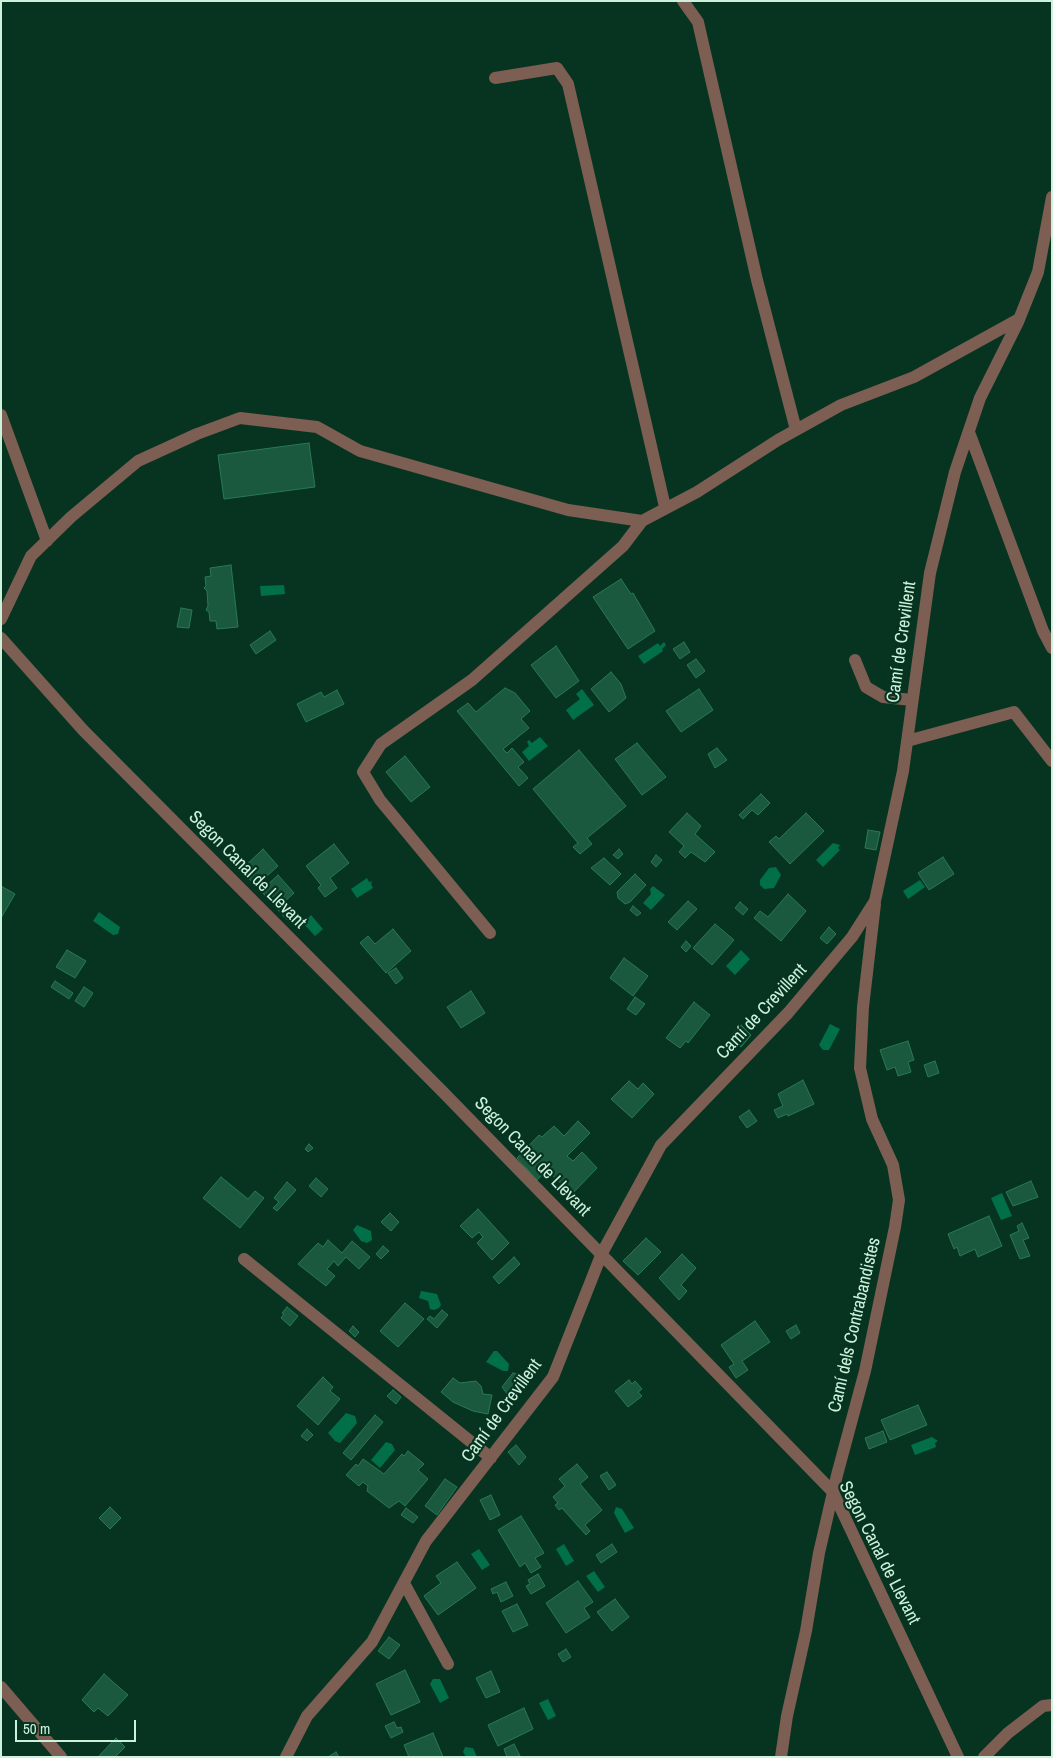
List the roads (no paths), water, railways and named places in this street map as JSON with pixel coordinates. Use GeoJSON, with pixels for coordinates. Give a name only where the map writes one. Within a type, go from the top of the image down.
{"type":"FeatureCollection","features":[{"type":"Feature","properties":{"kind":"street"},"geometry":{"type":"LineString","coordinates":[[683,1],[698,22],[757,280],[796,430]]}},
{"type":"Feature","properties":{"kind":"street"},"geometry":{"type":"LineString","coordinates":[[495,78],[557,68],[568,84],[665,507]]}},
{"type":"Feature","properties":{"kind":"street","name":"Camí de Crevillent"},"geometry":{"type":"LineString","coordinates":[[286,1757],[307,1716],[372,1642],[426,1541],[553,1377],[602,1254],[660,1145],[788,1013],[852,937],[876,901],[907,741],[930,573],[955,472],[980,398],[1019,319],[1038,272],[1052,197]]}},
{"type":"Feature","properties":{"kind":"street"},"geometry":{"type":"LineString","coordinates":[[490,933],[380,800],[363,772],[381,744],[472,680],[623,546],[642,521],[665,507],[697,492],[796,430],[841,405],[914,377],[1019,319]]}},
{"type":"Feature","properties":{"kind":"street"},"geometry":{"type":"LineString","coordinates":[[1,415],[47,541]]}},
{"type":"Feature","properties":{"kind":"street"},"geometry":{"type":"LineString","coordinates":[[1,619],[31,556],[71,517],[138,461],[197,434],[240,418],[317,427],[360,451],[568,510],[642,521]]}},
{"type":"Feature","properties":{"kind":"street"},"geometry":{"type":"LineString","coordinates":[[969,432],[1043,632],[1052,648]]}},
{"type":"Feature","properties":{"kind":"street","name":"Segon Canal de Llevant"},"geometry":{"type":"LineString","coordinates":[[1,638],[83,730],[602,1254],[833,1492],[958,1757]]}},
{"type":"Feature","properties":{"kind":"street"},"geometry":{"type":"LineString","coordinates":[[855,660],[866,687],[883,697],[912,700]]}},
{"type":"Feature","properties":{"kind":"street"},"geometry":{"type":"LineString","coordinates":[[907,741],[1014,712],[1052,762]]}},
{"type":"Feature","properties":{"kind":"street","name":"Camí dels Contrabandistes"},"geometry":{"type":"LineString","coordinates":[[781,1757],[787,1716],[806,1631],[819,1553],[865,1371],[895,1228],[899,1200],[893,1165],[872,1119],[860,1068],[863,1007],[876,901]]}},
{"type":"Feature","properties":{"kind":"street"},"geometry":{"type":"LineString","coordinates":[[244,1259],[491,1458]]}},
{"type":"Feature","properties":{"kind":"street"},"geometry":{"type":"LineString","coordinates":[[404,1583],[448,1664]]}},
{"type":"Feature","properties":{"kind":"street"},"geometry":{"type":"LineString","coordinates":[[1,1687],[62,1757]]}},
{"type":"Feature","properties":{"kind":"street"},"geometry":{"type":"LineString","coordinates":[[984,1757],[1008,1733],[1043,1706],[1052,1705]]}}]}
